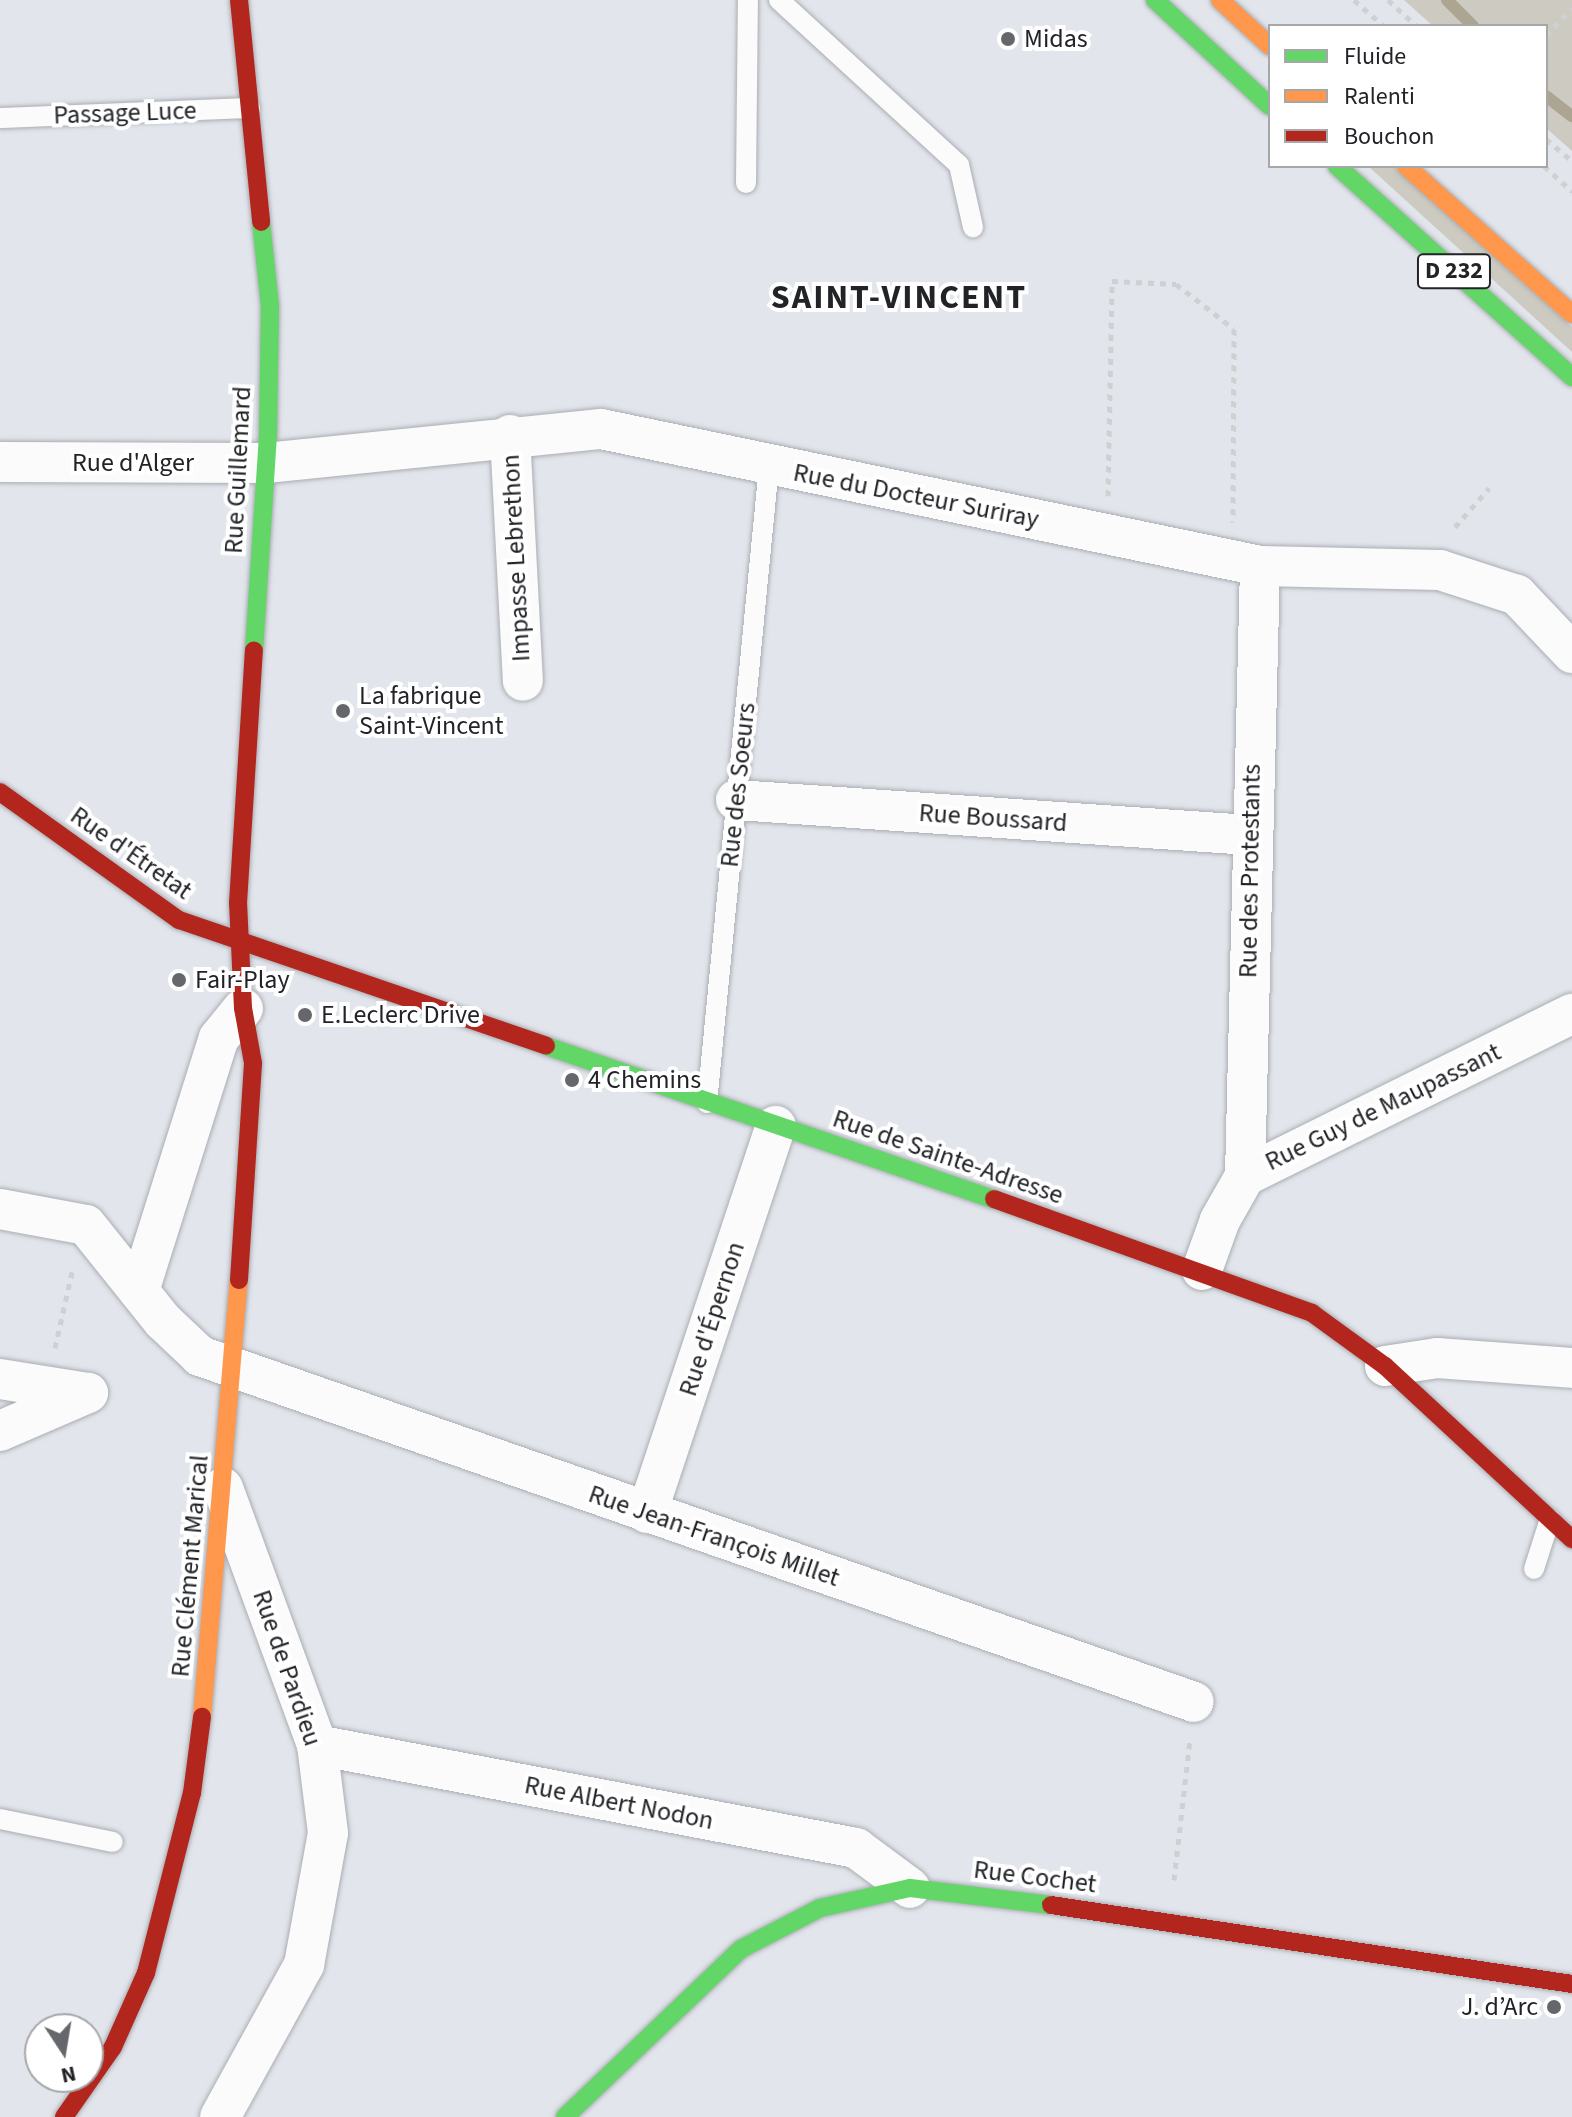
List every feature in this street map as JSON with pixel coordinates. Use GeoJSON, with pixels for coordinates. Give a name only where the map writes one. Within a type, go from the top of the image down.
{"type":"FeatureCollection","features":[{"type":"Feature","properties":{"kind":"street","name":"Rue Guillemard"},"geometry":{"type":"LineString","coordinates":[[239,0],[270,306],[266,463],[239,944]]}},
{"type":"Feature","properties":{"kind":"street"},"geometry":{"type":"LineString","coordinates":[[1155,0],[1268,104]]}},
{"type":"Feature","properties":{"kind":"street"},"geometry":{"type":"LineString","coordinates":[[1220,0],[1268,44]]}},
{"type":"Feature","properties":{"kind":"street","name":"D 232"},"geometry":{"type":"LineString","coordinates":[[1339,168],[1572,377]]}},
{"type":"Feature","properties":{"kind":"street","name":"D 232"},"geometry":{"type":"LineString","coordinates":[[1408,168],[1572,314]]}},
{"type":"Feature","properties":{"kind":"street","name":"Rue du Docteur Suriray"},"geometry":{"type":"LineString","coordinates":[[266,463],[510,435],[601,429],[1260,566],[1440,570],[1517,595],[1562,640]]}},
{"type":"Feature","properties":{"kind":"street","name":"Impasse Lebrethon"},"geometry":{"type":"LineString","coordinates":[[510,435],[523,681]]}},
{"type":"Feature","properties":{"kind":"street","name":"Rue d'Alger"},"geometry":{"type":"LineString","coordinates":[[0,462],[266,463]]}},
{"type":"Feature","properties":{"kind":"street","name":"Rue des Protestants"},"geometry":{"type":"LineString","coordinates":[[1245,1176],[1249,835],[1260,566]]}},
{"type":"Feature","properties":{"kind":"street","name":"Rue d'Étretat"},"geometry":{"type":"LineString","coordinates":[[0,792],[179,920],[239,944]]}},
{"type":"Feature","properties":{"kind":"street","name":"Rue Boussard"},"geometry":{"type":"LineString","coordinates":[[736,800],[1249,835]]}},
{"type":"Feature","properties":{"kind":"street","name":"Rue Clément Marical"},"geometry":{"type":"LineString","coordinates":[[64,2117],[113,2047],[146,1973],[192,1793],[212,1648],[209,1597],[223,1488],[233,1369],[253,1063],[243,1008],[239,944]]}},
{"type":"Feature","properties":{"kind":"street","name":"Rue de Sainte-Adresse"},"geometry":{"type":"LineString","coordinates":[[239,944],[1202,1270],[1312,1313],[1385,1366],[1572,1539]]}},
{"type":"Feature","properties":{"kind":"street"},"geometry":{"type":"LineString","coordinates":[[139,1291],[219,1038],[243,1008]]}},
{"type":"Feature","properties":{"kind":"street","name":"Rue Guy de Maupassant"},"geometry":{"type":"LineString","coordinates":[[1202,1270],[1220,1220],[1245,1176],[1572,1014]]}},
{"type":"Feature","properties":{"kind":"street","name":"Rue d'Épernon"},"geometry":{"type":"LineString","coordinates":[[647,1513],[776,1126]]}},
{"type":"Feature","properties":{"kind":"street"},"geometry":{"type":"LineString","coordinates":[[0,1209],[86,1225]]}},
{"type":"Feature","properties":{"kind":"street","name":"Rue Jean-François Millet"},"geometry":{"type":"LineString","coordinates":[[86,1225],[139,1291],[200,1356],[647,1513],[1192,1716]]}},
{"type":"Feature","properties":{"kind":"street"},"geometry":{"type":"LineString","coordinates":[[1385,1366],[1437,1358],[1572,1368]]}},
{"type":"Feature","properties":{"kind":"street"},"geometry":{"type":"LineString","coordinates":[[0,1379],[88,1393],[0,1431]]}},
{"type":"Feature","properties":{"kind":"street","name":"Rue de Pardieu"},"geometry":{"type":"LineString","coordinates":[[220,2117],[304,1965],[328,1833],[317,1745],[223,1488]]}},
{"type":"Feature","properties":{"kind":"street","name":"Rue Albert Nodon"},"geometry":{"type":"LineString","coordinates":[[317,1745],[856,1848],[910,1888]]}},
{"type":"Feature","properties":{"kind":"street","name":"Rue Cochet"},"geometry":{"type":"LineString","coordinates":[[565,2117],[741,1949],[820,1908],[910,1888],[1170,1920],[1572,1984]]}},
{"type":"Feature","properties":{"kind":"lane"},"geometry":{"type":"LineString","coordinates":[[746,183],[748,0]]}},
{"type":"Feature","properties":{"kind":"lane"},"geometry":{"type":"LineString","coordinates":[[779,0],[959,165],[973,227]]}},
{"type":"Feature","properties":{"kind":"lane","name":"Passage Luce"},"geometry":{"type":"LineString","coordinates":[[0,118],[250,108]]}},
{"type":"Feature","properties":{"kind":"lane","name":"Rue des Soeurs"},"geometry":{"type":"LineString","coordinates":[[707,1103],[769,466]]}},
{"type":"Feature","properties":{"kind":"lane"},"geometry":{"type":"LineString","coordinates":[[1534,1569],[1550,1519]]}},
{"type":"Feature","properties":{"kind":"lane"},"geometry":{"type":"LineString","coordinates":[[0,1819],[113,1842]]}},
{"type":"Feature","properties":{"kind":"path"},"geometry":{"type":"LineString","coordinates":[[1354,0],[1382,24]]}},
{"type":"Feature","properties":{"kind":"path"},"geometry":{"type":"LineString","coordinates":[[1388,0],[1415,24]]}},
{"type":"Feature","properties":{"kind":"path"},"geometry":{"type":"LineString","coordinates":[[1548,34],[1572,8]]}},
{"type":"Feature","properties":{"kind":"path"},"geometry":{"type":"LineString","coordinates":[[1548,141],[1572,161]]}},
{"type":"Feature","properties":{"kind":"path"},"geometry":{"type":"LineString","coordinates":[[1546,168],[1572,191]]}},
{"type":"Feature","properties":{"kind":"path"},"geometry":{"type":"LineString","coordinates":[[1108,472],[1112,281],[1176,284],[1234,329],[1233,528]]}},
{"type":"Feature","properties":{"kind":"path"},"geometry":{"type":"LineString","coordinates":[[1455,527],[1489,488]]}},
{"type":"Feature","properties":{"kind":"path"},"geometry":{"type":"LineString","coordinates":[[40,1385],[49,1375],[86,1225]]}},
{"type":"Feature","properties":{"kind":"path"},"geometry":{"type":"LineString","coordinates":[[1175,1876],[1192,1716]]}},
{"type":"Feature","properties":{"kind":"shaded area"},"geometry":{"type":"Polygon","coordinates":[[[1404,0],[1572,0],[1572,151],[1548,130],[1548,24],[1431,24],[1404,0]]]}},
{"type":"Feature","properties":{"kind":"shaded area"},"geometry":{"type":"Polygon","coordinates":[[[1370,168],[1396,168],[1572,327],[1572,352],[1370,168]]]}},
{"type":"Feature","properties":{"kind":"waterway"},"geometry":{"type":"LineString","coordinates":[[1447,0],[1471,24]]}},
{"type":"Feature","properties":{"kind":"waterway"},"geometry":{"type":"LineString","coordinates":[[1548,98],[1572,116]]}},
{"type":"Feature","properties":{"kind":"traffic: fast"},"geometry":{"type":"LineString","coordinates":[[1155,0],[1268,104]]}},
{"type":"Feature","properties":{"kind":"traffic: fast"},"geometry":{"type":"LineString","coordinates":[[1339,168],[1572,377]]}},
{"type":"Feature","properties":{"kind":"traffic: fast"},"geometry":{"type":"LineString","coordinates":[[254,651],[268,434],[270,306],[261,222]]}},
{"type":"Feature","properties":{"kind":"traffic: fast"},"geometry":{"type":"LineString","coordinates":[[546,1046],[994,1199]]}},
{"type":"Feature","properties":{"kind":"traffic: fast"},"geometry":{"type":"LineString","coordinates":[[565,2117],[741,1949],[820,1908],[910,1888],[1051,1905]]}},
{"type":"Feature","properties":{"kind":"traffic: slow"},"geometry":{"type":"LineString","coordinates":[[1220,0],[1268,44]]}},
{"type":"Feature","properties":{"kind":"traffic: slow"},"geometry":{"type":"LineString","coordinates":[[1408,168],[1572,314]]}},
{"type":"Feature","properties":{"kind":"traffic: slow"},"geometry":{"type":"LineString","coordinates":[[202,1717],[239,1280]]}},
{"type":"Feature","properties":{"kind":"traffic: jam"},"geometry":{"type":"LineString","coordinates":[[239,0],[261,222]]}},
{"type":"Feature","properties":{"kind":"traffic: jam"},"geometry":{"type":"LineString","coordinates":[[239,1280],[253,1063],[243,1008],[238,903],[254,651]]}},
{"type":"Feature","properties":{"kind":"traffic: jam"},"geometry":{"type":"LineString","coordinates":[[0,792],[179,920],[546,1046]]}},
{"type":"Feature","properties":{"kind":"traffic: jam"},"geometry":{"type":"LineString","coordinates":[[994,1199],[1312,1313],[1385,1366],[1572,1539]]}},
{"type":"Feature","properties":{"kind":"traffic: jam"},"geometry":{"type":"LineString","coordinates":[[64,2117],[113,2047],[146,1973],[192,1793],[202,1717]]}},
{"type":"Feature","properties":{"kind":"traffic: jam"},"geometry":{"type":"LineString","coordinates":[[1051,1905],[1572,1984]]}},
{"type":"Feature","properties":{"kind":"place","name":"Midas"},"geometry":{"type":"Point","coordinates":[1008,39]}},
{"type":"Feature","properties":{"kind":"place","name":"La fabrique Saint-Vincent"},"geometry":{"type":"Point","coordinates":[343,711]}},
{"type":"Feature","properties":{"kind":"place","name":"Fair-Play"},"geometry":{"type":"Point","coordinates":[179,980]}},
{"type":"Feature","properties":{"kind":"place","name":"E.Leclerc Drive"},"geometry":{"type":"Point","coordinates":[305,1015]}},
{"type":"Feature","properties":{"kind":"place","name":"4 Chemins"},"geometry":{"type":"Point","coordinates":[572,1080]}},
{"type":"Feature","properties":{"kind":"place","name":"J. d’Arc"},"geometry":{"type":"Point","coordinates":[1554,2007]}},
{"type":"Feature","properties":{"kind":"district","name":"SAINT-VINCENT"},"geometry":{"type":"Point","coordinates":[899,298]}}]}
